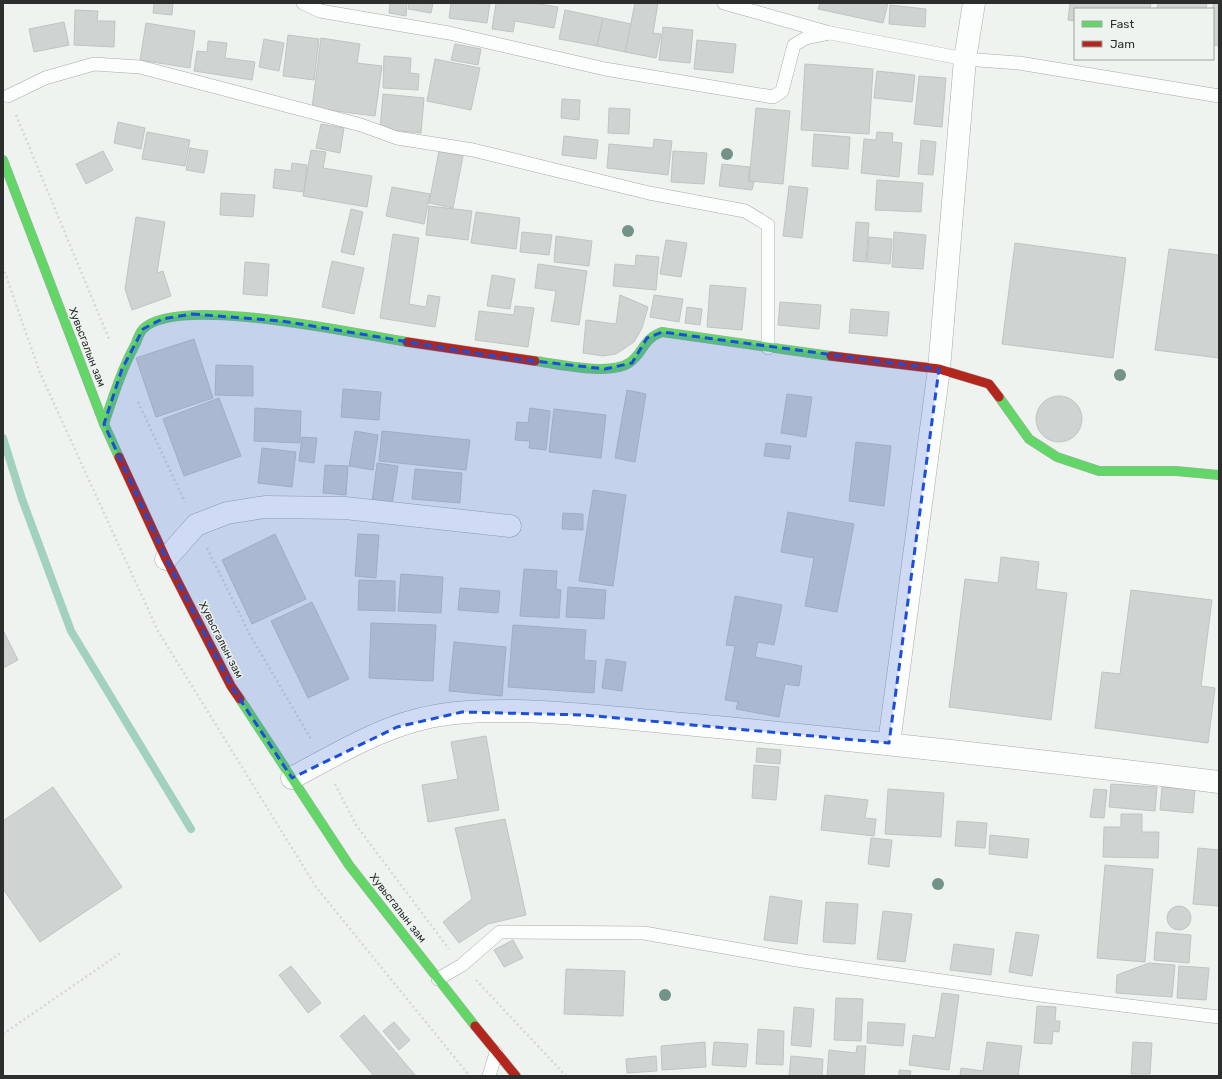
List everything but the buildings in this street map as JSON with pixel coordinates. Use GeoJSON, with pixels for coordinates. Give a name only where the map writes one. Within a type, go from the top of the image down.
{"type":"FeatureCollection","features":[{"type":"Feature","properties":{"kind":"street"},"geometry":{"type":"LineString","coordinates":[[889,743],[939,369],[965,59],[974,3]]}},
{"type":"Feature","properties":{"kind":"street","name":"Хувьсгалын зам"},"geometry":{"type":"LineString","coordinates":[[3,160],[104,424],[166,559],[232,686],[349,865],[496,1053],[516,1076]]}},
{"type":"Feature","properties":{"kind":"street"},"geometry":{"type":"LineString","coordinates":[[104,424],[122,369],[143,329],[162,319],[192,314],[232,315],[282,321],[500,357],[605,369],[620,368],[632,363],[648,338],[655,333],[662,332],[768,348],[939,369],[989,384],[1006,405],[1029,439],[1057,457],[1099,471],[1176,471],[1219,475]]}},
{"type":"Feature","properties":{"kind":"street"},"geometry":{"type":"LineString","coordinates":[[166,559],[196,525],[227,513],[265,507],[287,506],[345,508],[510,526]]}},
{"type":"Feature","properties":{"kind":"street"},"geometry":{"type":"LineString","coordinates":[[292,778],[323,761],[397,726],[420,719],[462,712],[535,712],[584,715],[889,743],[1219,782]]}},
{"type":"Feature","properties":{"kind":"lane"},"geometry":{"type":"LineString","coordinates":[[303,3],[320,11],[449,33],[605,69],[773,97],[782,91],[794,45],[806,38],[830,33]]}},
{"type":"Feature","properties":{"kind":"lane"},"geometry":{"type":"LineString","coordinates":[[724,3],[830,33],[965,59],[1019,64],[1219,96]]}},
{"type":"Feature","properties":{"kind":"lane"},"geometry":{"type":"LineString","coordinates":[[8,96],[45,78],[94,64],[140,67],[354,123],[397,138],[474,150],[649,193],[744,211],[768,225],[768,348]]}},
{"type":"Feature","properties":{"kind":"lane"},"geometry":{"type":"LineString","coordinates":[[438,979],[462,965],[500,932],[644,933],[803,961],[1040,995],[1219,1017]]}},
{"type":"Feature","properties":{"kind":"lane"},"geometry":{"type":"LineString","coordinates":[[489,1076],[496,1053]]}},
{"type":"Feature","properties":{"kind":"path"},"geometry":{"type":"LineString","coordinates":[[8,96],[122,369],[196,525],[250,635],[323,761],[356,825],[462,965],[566,1076]]}},
{"type":"Feature","properties":{"kind":"path"},"geometry":{"type":"LineString","coordinates":[[3,267],[40,373],[158,631],[316,887],[469,1076]]}},
{"type":"Feature","properties":{"kind":"path"},"geometry":{"type":"LineString","coordinates":[[3,1034],[122,952]]}},
{"type":"Feature","properties":{"kind":"highlighted area"},"geometry":{"type":"Polygon","coordinates":[[[192,314],[282,321],[500,357],[605,369],[632,363],[647,338],[662,332],[939,369],[889,743],[584,715],[462,712],[397,727],[292,778],[231,686],[166,559],[104,424],[122,369],[143,329],[162,319],[192,314]]]}},
{"type":"Feature","properties":{"kind":"waterway"},"geometry":{"type":"LineString","coordinates":[[3,438],[22,499],[71,631],[191,829]]}},
{"type":"Feature","properties":{"kind":"traffic: fast"},"geometry":{"type":"LineString","coordinates":[[3,160],[104,424],[119,457]]}},
{"type":"Feature","properties":{"kind":"traffic: fast"},"geometry":{"type":"LineString","coordinates":[[104,424],[121,374],[140,333],[143,329],[162,319],[192,315],[269,319],[407,342]]}},
{"type":"Feature","properties":{"kind":"traffic: fast"},"geometry":{"type":"LineString","coordinates":[[535,361],[597,369],[620,367],[634,359],[651,338],[662,332],[831,356]]}},
{"type":"Feature","properties":{"kind":"traffic: fast"},"geometry":{"type":"LineString","coordinates":[[999,397],[1029,439],[1057,457],[1099,471],[1176,471],[1219,475]]}},
{"type":"Feature","properties":{"kind":"traffic: fast"},"geometry":{"type":"LineString","coordinates":[[240,699],[349,865],[475,1026]]}},
{"type":"Feature","properties":{"kind":"traffic: jam"},"geometry":{"type":"LineString","coordinates":[[407,342],[535,361]]}},
{"type":"Feature","properties":{"kind":"traffic: jam"},"geometry":{"type":"LineString","coordinates":[[831,356],[939,369],[989,384],[999,397]]}},
{"type":"Feature","properties":{"kind":"traffic: jam"},"geometry":{"type":"LineString","coordinates":[[119,457],[166,559],[231,686],[240,699]]}},
{"type":"Feature","properties":{"kind":"traffic: jam"},"geometry":{"type":"LineString","coordinates":[[475,1026],[516,1076]]}}]}
